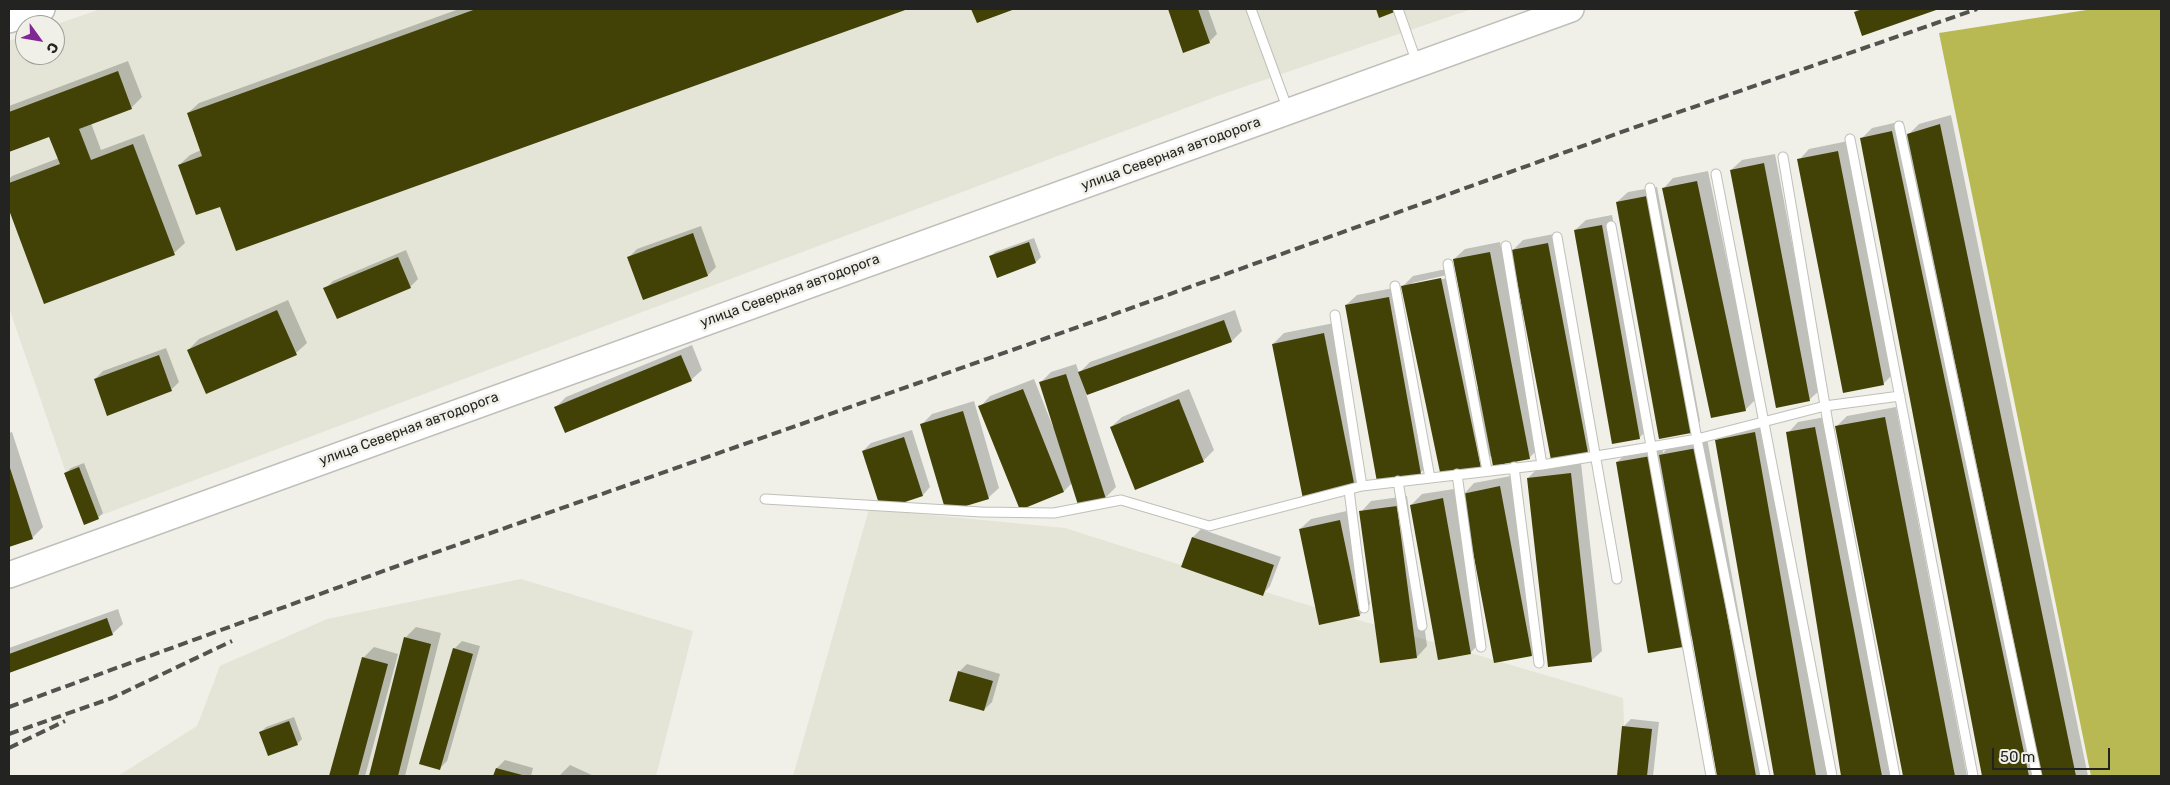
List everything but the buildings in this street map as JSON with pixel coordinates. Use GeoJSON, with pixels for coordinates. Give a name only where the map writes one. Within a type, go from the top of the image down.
{"type":"FeatureCollection","features":[{"type":"Feature","properties":{"kind":"main road"},"geometry":{"type":"LineString","coordinates":[[9,20],[42,9]]}},
{"type":"Feature","properties":{"kind":"main road","name":"улица Северная автодорога"},"geometry":{"type":"LineString","coordinates":[[9,575],[1572,9]]}},
{"type":"Feature","properties":{"kind":"lane"},"geometry":{"type":"LineString","coordinates":[[1251,9],[1289,111]]}},
{"type":"Feature","properties":{"kind":"lane"},"geometry":{"type":"LineString","coordinates":[[1398,9],[1418,64]]}},
{"type":"Feature","properties":{"kind":"lane"},"geometry":{"type":"LineString","coordinates":[[1899,126],[2037,776]]}},
{"type":"Feature","properties":{"kind":"lane"},"geometry":{"type":"LineString","coordinates":[[1850,139],[1973,776]]}},
{"type":"Feature","properties":{"kind":"lane"},"geometry":{"type":"LineString","coordinates":[[1783,157],[1825,406],[1895,776]]}},
{"type":"Feature","properties":{"kind":"lane"},"geometry":{"type":"LineString","coordinates":[[1716,174],[1762,421],[1832,776]]}},
{"type":"Feature","properties":{"kind":"lane"},"geometry":{"type":"LineString","coordinates":[[1650,188],[1697,439],[1765,776]]}},
{"type":"Feature","properties":{"kind":"lane"},"geometry":{"type":"LineString","coordinates":[[1611,226],[1711,776]]}},
{"type":"Feature","properties":{"kind":"lane"},"geometry":{"type":"LineString","coordinates":[[1557,237],[1617,579]]}},
{"type":"Feature","properties":{"kind":"lane"},"geometry":{"type":"LineString","coordinates":[[1506,246],[1542,465]]}},
{"type":"Feature","properties":{"kind":"lane"},"geometry":{"type":"LineString","coordinates":[[1448,264],[1487,470]]}},
{"type":"Feature","properties":{"kind":"lane"},"geometry":{"type":"LineString","coordinates":[[1395,286],[1430,478]]}},
{"type":"Feature","properties":{"kind":"lane"},"geometry":{"type":"LineString","coordinates":[[1335,315],[1362,486]]}},
{"type":"Feature","properties":{"kind":"lane"},"geometry":{"type":"LineString","coordinates":[[765,499],[981,512],[1054,513],[1121,500],[1210,526],[1362,486],[1542,465],[1651,447],[1697,439],[1825,406],[1900,396]]}},
{"type":"Feature","properties":{"kind":"lane"},"geometry":{"type":"LineString","coordinates":[[1514,467],[1539,663]]}},
{"type":"Feature","properties":{"kind":"lane"},"geometry":{"type":"LineString","coordinates":[[1456,474],[1481,647]]}},
{"type":"Feature","properties":{"kind":"lane"},"geometry":{"type":"LineString","coordinates":[[1398,481],[1422,626]]}},
{"type":"Feature","properties":{"kind":"lane"},"geometry":{"type":"LineString","coordinates":[[1349,490],[1364,608]]}},
{"type":"Feature","properties":{"kind":"shaded area"},"geometry":{"type":"Polygon","coordinates":[[[101,9],[1472,9],[1223,94],[83,522],[9,308],[9,41],[15,39],[15,65],[65,65],[65,21],[101,9]]]}},
{"type":"Feature","properties":{"kind":"shaded area"},"geometry":{"type":"Polygon","coordinates":[[[2093,9],[2161,9],[2161,776],[2091,776],[1939,33],[2093,9]]]}},
{"type":"Feature","properties":{"kind":"shaded area"},"geometry":{"type":"Polygon","coordinates":[[[869,509],[1065,528],[1294,601],[1623,698],[1626,776],[793,776],[869,509]]]}},
{"type":"Feature","properties":{"kind":"shaded area"},"geometry":{"type":"Polygon","coordinates":[[[521,579],[693,631],[656,776],[118,776],[197,726],[220,666],[327,619],[521,579]]]}},
{"type":"Feature","properties":{"kind":"railway"},"geometry":{"type":"LineString","coordinates":[[9,707],[411,561],[1095,321],[1630,129],[1977,9]]}},
{"type":"Feature","properties":{"kind":"railway"},"geometry":{"type":"LineString","coordinates":[[9,734],[112,698],[232,641]]}},
{"type":"Feature","properties":{"kind":"railway"},"geometry":{"type":"LineString","coordinates":[[9,748],[65,721]]}}]}
